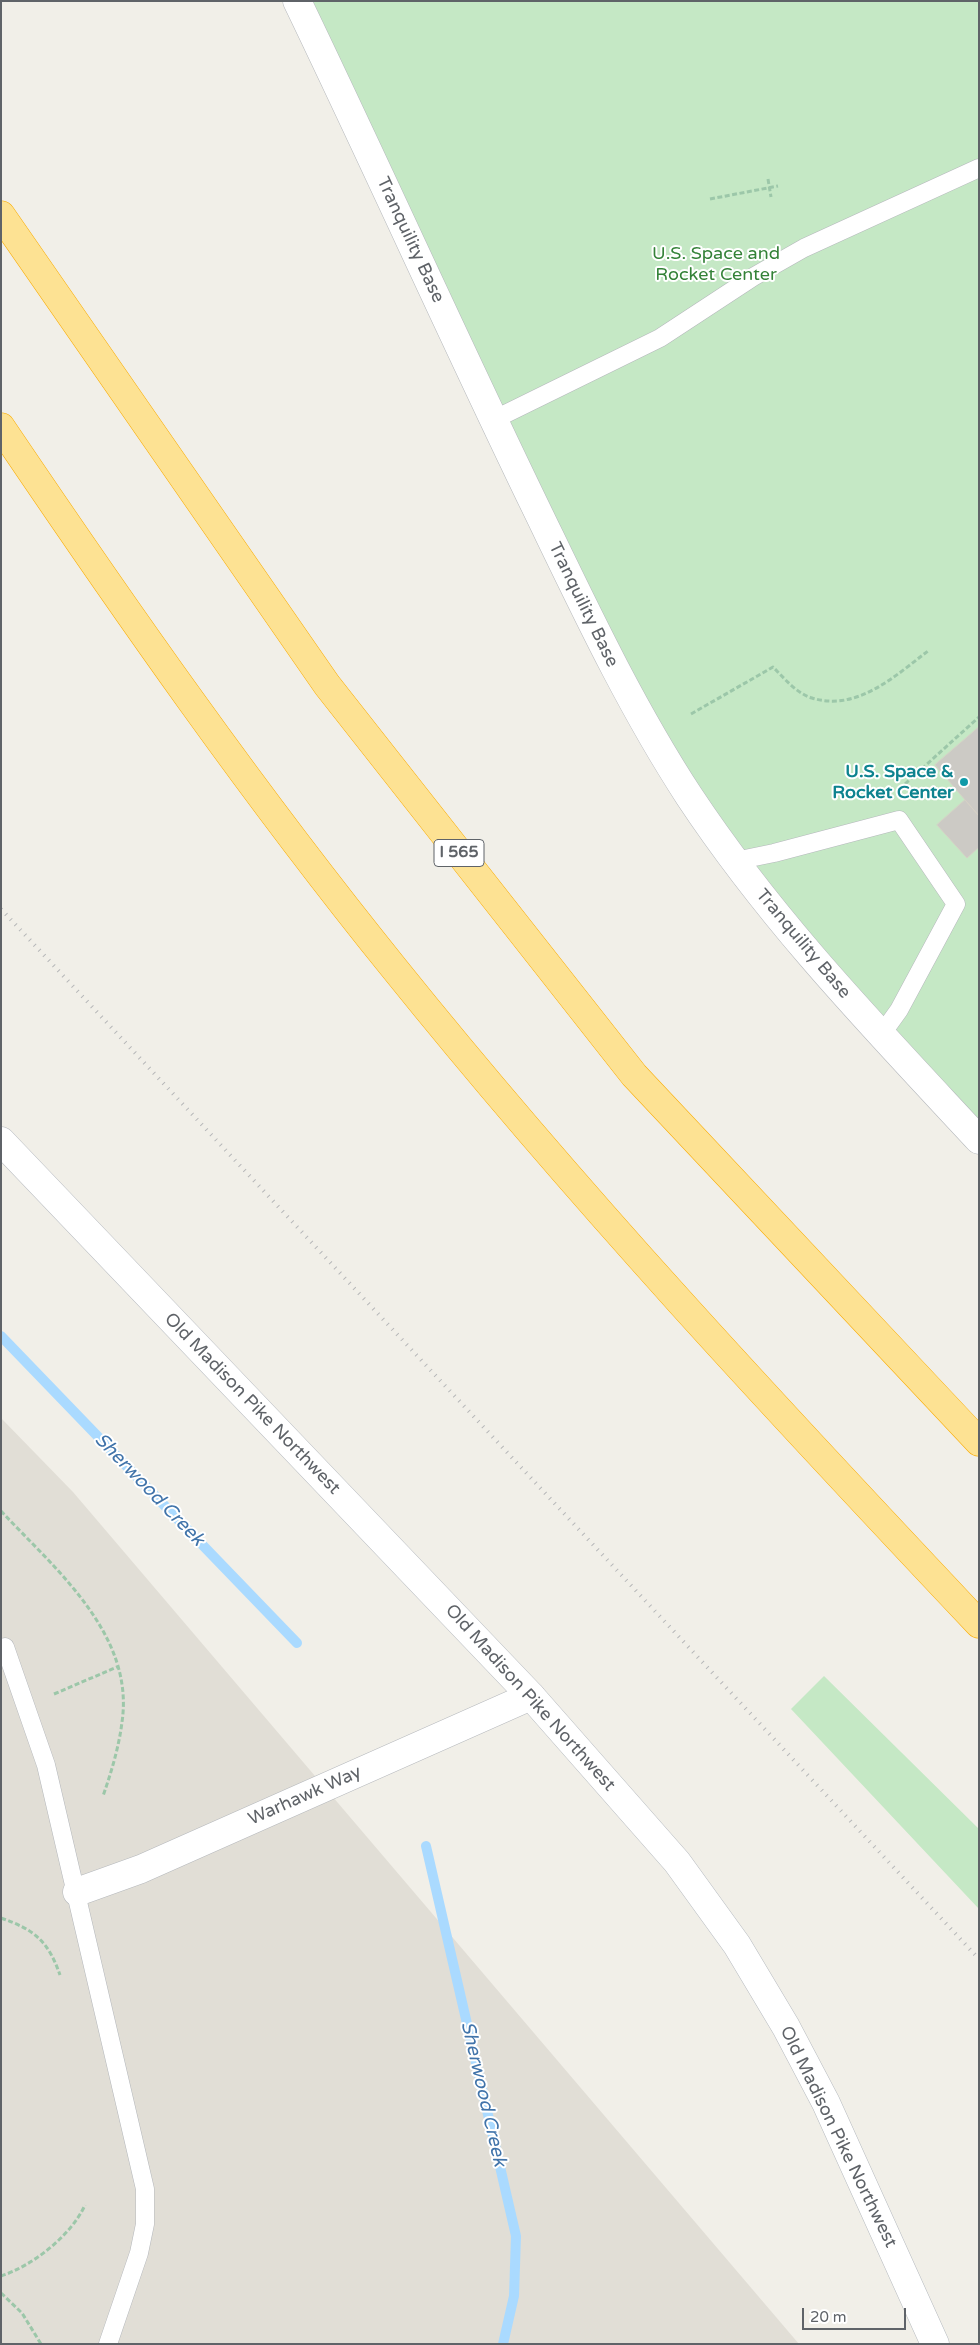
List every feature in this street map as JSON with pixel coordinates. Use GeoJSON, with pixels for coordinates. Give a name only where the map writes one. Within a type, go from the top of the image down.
{"type":"FeatureCollection","features":[{"type":"Feature","properties":{"kind":"highway","name":"I 565"},"geometry":{"type":"LineString","coordinates":[[1,216],[327,685],[634,1076],[979,1442]]}},
{"type":"Feature","properties":{"kind":"highway"},"geometry":{"type":"LineString","coordinates":[[1,427],[91,560],[238,765],[394,968],[550,1155],[679,1302],[979,1624]]}},
{"type":"Feature","properties":{"kind":"street","name":"Tranquility Base"},"geometry":{"type":"LineString","coordinates":[[297,1],[493,420],[609,659],[640,715],[690,797],[735,861],[812,960],[979,1140]]}},
{"type":"Feature","properties":{"kind":"street","name":"Old Madison Pike Northwest"},"geometry":{"type":"LineString","coordinates":[[1,1141],[531,1696],[677,1862],[708,1903],[761,1984],[826,2103],[935,2344]]}},
{"type":"Feature","properties":{"kind":"street","name":"Warhawk Way"},"geometry":{"type":"LineString","coordinates":[[77,1892],[142,1869],[531,1696]]}},
{"type":"Feature","properties":{"kind":"lane"},"geometry":{"type":"LineString","coordinates":[[493,420],[660,338],[753,277],[804,248],[979,168]]}},
{"type":"Feature","properties":{"kind":"lane"},"geometry":{"type":"LineString","coordinates":[[735,861],[774,853],[899,820],[956,904],[899,1010],[881,1035]]}},
{"type":"Feature","properties":{"kind":"lane"},"geometry":{"type":"LineString","coordinates":[[5,1647],[46,1765],[145,2189],[144,2224],[139,2253],[108,2344]]}},
{"type":"Feature","properties":{"kind":"path"},"geometry":{"type":"LineString","coordinates":[[768,179],[771,197]]}},
{"type":"Feature","properties":{"kind":"path"},"geometry":{"type":"LineString","coordinates":[[710,199],[778,186]]}},
{"type":"Feature","properties":{"kind":"path"},"geometry":{"type":"LineString","coordinates":[[691,714],[774,667],[793,687],[811,698],[832,701],[851,699],[888,681],[928,651]]}},
{"type":"Feature","properties":{"kind":"path"},"geometry":{"type":"LineString","coordinates":[[905,784],[979,717]]}},
{"type":"Feature","properties":{"kind":"path"},"geometry":{"type":"LineString","coordinates":[[1,1510],[92,1611],[108,1639],[117,1667],[122,1692],[123,1721],[102,1796]]}},
{"type":"Feature","properties":{"kind":"path"},"geometry":{"type":"LineString","coordinates":[[54,1694],[117,1667]]}},
{"type":"Feature","properties":{"kind":"path"},"geometry":{"type":"LineString","coordinates":[[1,1918],[33,1931],[47,1947],[60,1975]]}},
{"type":"Feature","properties":{"kind":"path"},"geometry":{"type":"LineString","coordinates":[[1,2276],[38,2259],[60,2238],[85,2206]]}},
{"type":"Feature","properties":{"kind":"path"},"geometry":{"type":"LineString","coordinates":[[1,2294],[22,2313],[41,2344]]}},
{"type":"Feature","properties":{"kind":"shaded area"},"geometry":{"type":"Polygon","coordinates":[[[1,1418],[73,1492],[799,2344],[1,2344],[1,1418]]]}},
{"type":"Feature","properties":{"kind":"green space","name":"U.S. Space and Rocket Center"},"geometry":{"type":"Polygon","coordinates":[[[284,1],[979,1],[979,1151],[708,822],[284,1]]]}},
{"type":"Feature","properties":{"kind":"green space"},"geometry":{"type":"Polygon","coordinates":[[[824,1676],[979,1829],[979,1909],[791,1709],[824,1676]]]}},
{"type":"Feature","properties":{"kind":"building","name":"U.S. Space & Rocket Center"},"geometry":{"type":"Polygon","coordinates":[[[979,727],[979,816],[935,765],[979,727]]]}},
{"type":"Feature","properties":{"kind":"building"},"geometry":{"type":"Polygon","coordinates":[[[965,800],[979,816],[979,847],[967,858],[937,825],[965,800]]]}},
{"type":"Feature","properties":{"kind":"waterway","name":"Sherwood Creek"},"geometry":{"type":"LineString","coordinates":[[1,1336],[297,1643]]}},
{"type":"Feature","properties":{"kind":"waterway","name":"Sherwood Creek"},"geometry":{"type":"LineString","coordinates":[[426,1846],[516,2236],[514,2296],[503,2344]]}},
{"type":"Feature","properties":{"kind":"railway"},"geometry":{"type":"LineString","coordinates":[[1,909],[979,1959]]}},
{"type":"Feature","properties":{"kind":"place","name":"U.S. Space & Rocket Center"},"geometry":{"type":"Point","coordinates":[964,782]}}]}
